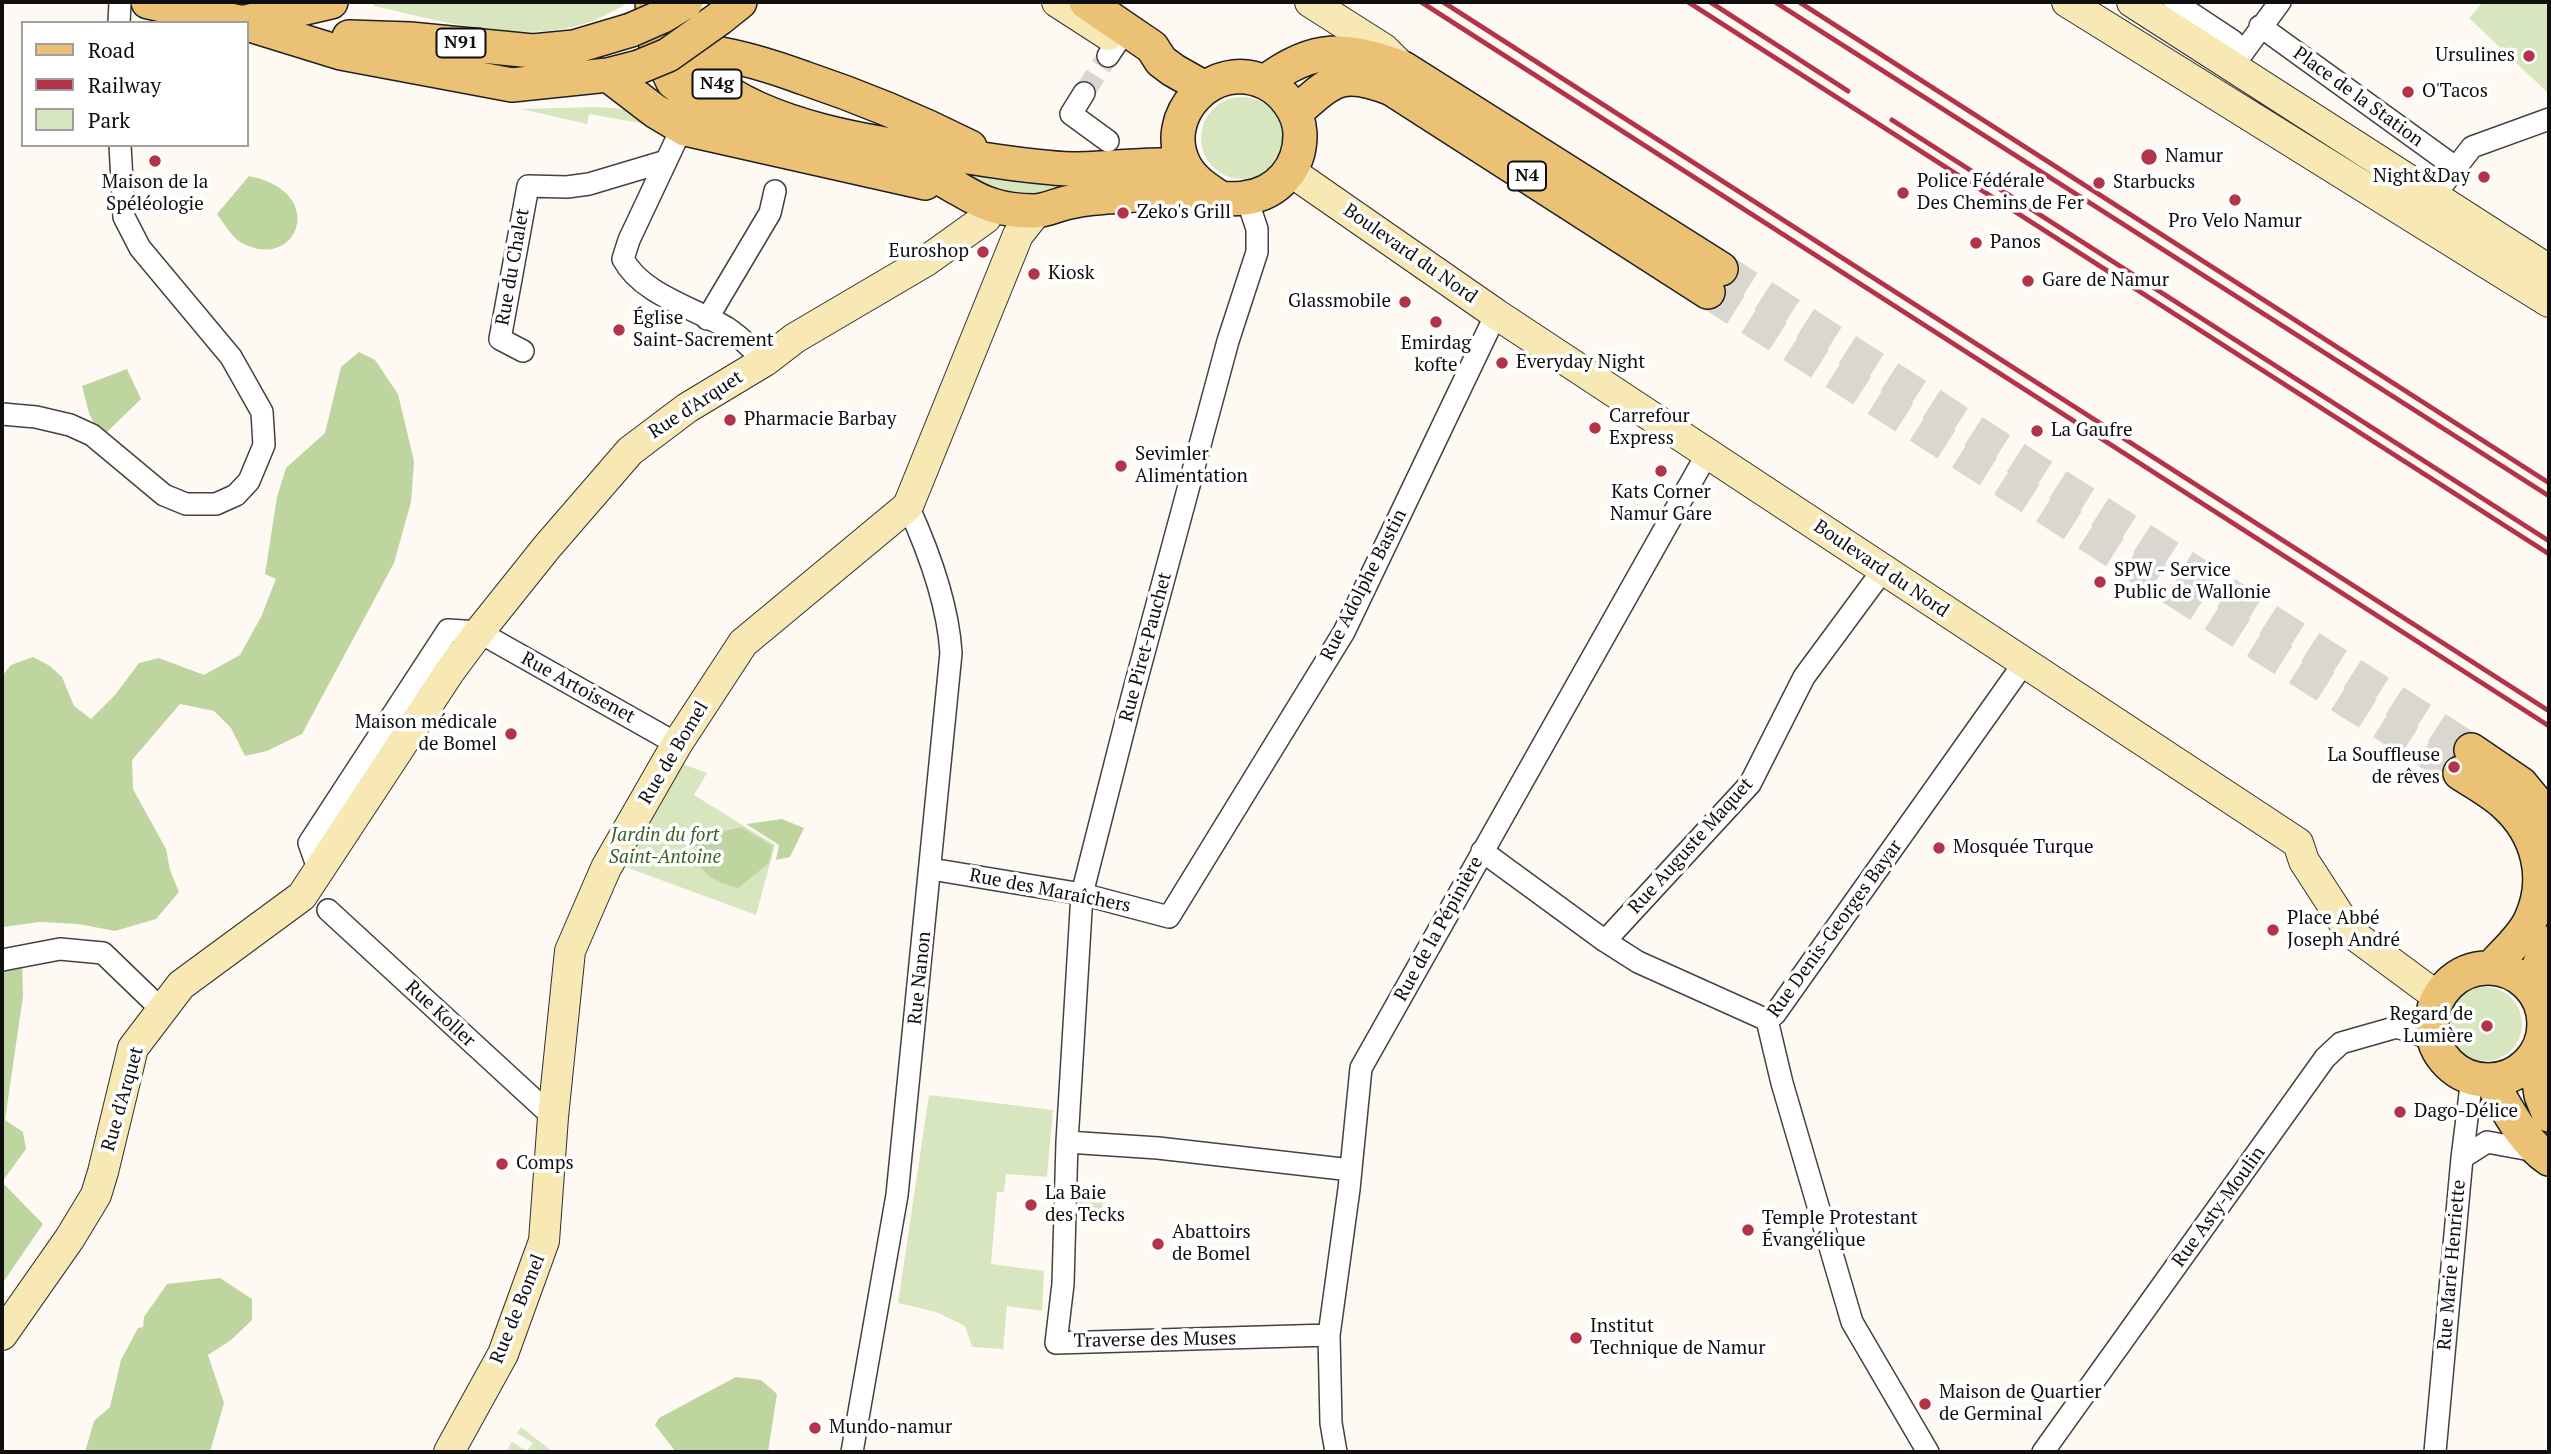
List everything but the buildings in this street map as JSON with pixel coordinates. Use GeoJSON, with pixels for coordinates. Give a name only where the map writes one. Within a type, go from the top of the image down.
{"type":"FeatureCollection","features":[{"type":"Feature","properties":{"kind":"main road","name":"N91"},"geometry":{"type":"LineString","coordinates":[[148,2],[235,21]]}},
{"type":"Feature","properties":{"kind":"main road"},"geometry":{"type":"LineString","coordinates":[[248,22],[331,2]]}},
{"type":"Feature","properties":{"kind":"main road"},"geometry":{"type":"LineString","coordinates":[[652,2],[656,47],[673,82],[705,108],[756,125],[802,124]]}},
{"type":"Feature","properties":{"kind":"main road","name":"N4g"},"geometry":{"type":"LineString","coordinates":[[677,2],[682,35],[690,53],[707,77],[759,109],[802,124],[875,143],[997,161],[1072,169],[1184,165]]}},
{"type":"Feature","properties":{"kind":"main road","name":"N91"},"geometry":{"type":"LineString","coordinates":[[288,35],[410,39],[533,51],[573,47],[631,30],[687,2]]}},
{"type":"Feature","properties":{"kind":"main road"},"geometry":{"type":"LineString","coordinates":[[639,66],[740,2]]}},
{"type":"Feature","properties":{"kind":"main road"},"geometry":{"type":"LineString","coordinates":[[1086,2],[1152,47],[1161,61],[1203,87]]}},
{"type":"Feature","properties":{"kind":"main road","name":"N91"},"geometry":{"type":"LineString","coordinates":[[248,24],[341,52],[512,85],[639,66]]}},
{"type":"Feature","properties":{"kind":"main road","name":"N4"},"geometry":{"type":"LineString","coordinates":[[1265,82],[1286,66],[1331,52],[1372,58],[1403,68],[1715,280],[1392,89],[1355,77],[1339,79],[1295,113]]}},
{"type":"Feature","properties":{"kind":"main road"},"geometry":{"type":"LineString","coordinates":[[639,66],[715,53],[745,57],[889,108],[997,161]]}},
{"type":"Feature","properties":{"kind":"main road"},"geometry":{"type":"LineString","coordinates":[[639,66],[655,111],[685,129],[1037,211],[1070,202],[1125,195],[1167,194],[1231,198],[1262,195],[1278,185],[1297,158],[1300,128],[1295,113],[1283,95],[1265,82],[1242,76],[1221,79],[1203,87],[1185,108],[1178,129],[1178,148],[1192,177],[1231,198]]}},
{"type":"Feature","properties":{"kind":"main road"},"geometry":{"type":"LineString","coordinates":[[875,143],[979,199]]}},
{"type":"Feature","properties":{"kind":"main road"},"geometry":{"type":"LineString","coordinates":[[2492,967],[2530,922],[2539,893],[2540,873],[2536,848],[2525,826],[2466,761],[2521,784],[2549,818]]}},
{"type":"Feature","properties":{"kind":"main road"},"geometry":{"type":"LineString","coordinates":[[2540,999],[2513,973],[2492,967],[2476,968],[2461,974],[2448,984],[2438,997],[2432,1018],[2434,1040],[2442,1057],[2456,1070],[2481,1079],[2507,1077],[2523,1069],[2535,1056],[2542,1040],[2545,1023],[2540,999],[2549,943]]}},
{"type":"Feature","properties":{"kind":"main road"},"geometry":{"type":"LineString","coordinates":[[2535,1056],[2541,1095],[2549,1115]]}},
{"type":"Feature","properties":{"kind":"main road"},"geometry":{"type":"LineString","coordinates":[[2481,1079],[2543,1155]]}},
{"type":"Feature","properties":{"kind":"street"},"geometry":{"type":"LineString","coordinates":[[119,21],[120,2]]}},
{"type":"Feature","properties":{"kind":"street"},"geometry":{"type":"LineString","coordinates":[[1057,2],[1113,49],[1161,61]]}},
{"type":"Feature","properties":{"kind":"street"},"geometry":{"type":"LineString","coordinates":[[1310,2],[1384,49],[1403,68]]}},
{"type":"Feature","properties":{"kind":"street"},"geometry":{"type":"LineString","coordinates":[[2067,2],[2549,303]]}},
{"type":"Feature","properties":{"kind":"street"},"geometry":{"type":"LineString","coordinates":[[2132,2],[2229,55],[2434,196],[2549,270]]}},
{"type":"Feature","properties":{"kind":"street"},"geometry":{"type":"LineString","coordinates":[[2174,2],[2229,55]]}},
{"type":"Feature","properties":{"kind":"street"},"geometry":{"type":"LineString","coordinates":[[2216,93],[2229,55],[2260,26],[2280,2]]}},
{"type":"Feature","properties":{"kind":"street","name":"Place de la Station"},"geometry":{"type":"LineString","coordinates":[[2260,26],[2455,167]]}},
{"type":"Feature","properties":{"kind":"street"},"geometry":{"type":"LineString","coordinates":[[1084,93],[1071,114],[1108,141]]}},
{"type":"Feature","properties":{"kind":"street"},"geometry":{"type":"LineString","coordinates":[[2434,196],[2472,147],[2549,118]]}},
{"type":"Feature","properties":{"kind":"street"},"geometry":{"type":"LineString","coordinates":[[685,129],[678,136],[666,161],[629,240],[623,259],[640,280],[682,307],[728,329],[765,361]]}},
{"type":"Feature","properties":{"kind":"street"},"geometry":{"type":"LineString","coordinates":[[2,414],[58,422],[92,435],[164,495],[186,505],[216,504],[236,495],[249,481],[264,445],[262,412],[231,357],[140,248],[124,216],[120,147]]}},
{"type":"Feature","properties":{"kind":"street","name":"Rue du Chalet"},"geometry":{"type":"LineString","coordinates":[[523,351],[500,339],[528,186],[567,187],[589,184],[666,161]]}},
{"type":"Feature","properties":{"kind":"street","name":"Boulevard du Nord"},"geometry":{"type":"LineString","coordinates":[[1290,171],[1707,454],[2298,843],[2304,861],[2350,932],[2438,997]]}},
{"type":"Feature","properties":{"kind":"street"},"geometry":{"type":"LineString","coordinates":[[707,319],[770,213],[775,191]]}},
{"type":"Feature","properties":{"kind":"street","name":"Rue Piret-Pauchet"},"geometry":{"type":"LineString","coordinates":[[1069,1107],[1083,894],[1135,683],[1228,341],[1257,252],[1257,229],[1251,211],[1231,198]]}},
{"type":"Feature","properties":{"kind":"street"},"geometry":{"type":"LineString","coordinates":[[979,199],[1012,250]]}},
{"type":"Feature","properties":{"kind":"street","name":"Rue d'Arquet"},"geometry":{"type":"LineString","coordinates":[[2,1335],[70,1238],[96,1195],[133,1048],[181,985],[302,896],[450,671],[547,547],[630,451],[687,408],[765,361],[795,338],[926,261],[985,218],[979,199]]}},
{"type":"Feature","properties":{"kind":"street","name":"Rue de Bomel"},"geometry":{"type":"LineString","coordinates":[[449,1452],[503,1354],[544,1241],[553,1117],[570,951],[606,868],[677,744],[743,643],[908,506],[1018,235],[1037,211]]}},
{"type":"Feature","properties":{"kind":"street","name":"Rue Adolphe Bastin"},"geometry":{"type":"LineString","coordinates":[[1169,917],[1344,632],[1496,313]]}},
{"type":"Feature","properties":{"kind":"street","name":"Rue de la Pépinière"},"geometry":{"type":"LineString","coordinates":[[1336,1452],[1331,1423],[1329,1335],[1351,1170],[1361,1068],[1707,454]]}},
{"type":"Feature","properties":{"kind":"street","name":"Rue Nanon"},"geometry":{"type":"LineString","coordinates":[[852,1452],[897,1195],[951,653],[949,622],[908,506]]}},
{"type":"Feature","properties":{"kind":"street","name":"Rue Auguste Maquet"},"geometry":{"type":"LineString","coordinates":[[1605,941],[1750,784],[1804,677],[1883,570]]}},
{"type":"Feature","properties":{"kind":"street","name":"Rue Artoisenet"},"geometry":{"type":"LineString","coordinates":[[479,632],[677,744]]}},
{"type":"Feature","properties":{"kind":"street","name":"Rue Denis-Georges Bayar"},"geometry":{"type":"LineString","coordinates":[[1928,1452],[1853,1322],[1782,1083],[1767,1020],[1783,1003],[2024,663]]}},
{"type":"Feature","properties":{"kind":"street"},"geometry":{"type":"LineString","coordinates":[[1482,851],[1638,962],[1767,1020]]}},
{"type":"Feature","properties":{"kind":"street","name":"Rue des Maraîchers"},"geometry":{"type":"LineString","coordinates":[[931,869],[1083,894],[1169,917]]}},
{"type":"Feature","properties":{"kind":"street","name":"Rue Koller"},"geometry":{"type":"LineString","coordinates":[[328,910],[553,1117]]}},
{"type":"Feature","properties":{"kind":"street"},"geometry":{"type":"LineString","coordinates":[[2,960],[60,949],[103,953],[161,1009]]}},
{"type":"Feature","properties":{"kind":"street","name":"Rue Asty-Moulin"},"geometry":{"type":"LineString","coordinates":[[2043,1452],[2325,1058],[2341,1044],[2397,1027],[2434,1040]]}},
{"type":"Feature","properties":{"kind":"street","name":"Rue Marie Henriette"},"geometry":{"type":"LineString","coordinates":[[2435,1452],[2462,1158],[2481,1079]]}},
{"type":"Feature","properties":{"kind":"street","name":"Traverse des Muses"},"geometry":{"type":"LineString","coordinates":[[1069,1107],[1063,1284],[1056,1343],[1329,1335]]}},
{"type":"Feature","properties":{"kind":"street"},"geometry":{"type":"LineString","coordinates":[[1067,1142],[1158,1148],[1351,1170]]}},
{"type":"Feature","properties":{"kind":"street"},"geometry":{"type":"LineString","coordinates":[[2462,1158],[2487,1142],[2543,1155]]}},
{"type":"Feature","properties":{"kind":"green space"},"geometry":{"type":"Polygon","coordinates":[[[373,2],[625,2],[625,5],[580,25],[529,32],[451,23],[374,6],[373,2]]]}},
{"type":"Feature","properties":{"kind":"green space","name":"Ursulines"},"geometry":{"type":"Polygon","coordinates":[[[2483,2],[2549,2],[2549,94],[2469,18],[2483,2]]]}},
{"type":"Feature","properties":{"kind":"green space"},"geometry":{"type":"Polygon","coordinates":[[[1242,97],[1258,100],[1271,109],[1280,122],[1283,138],[1280,154],[1271,167],[1258,176],[1242,179],[1226,176],[1213,167],[1204,154],[1201,138],[1204,122],[1213,109],[1226,100],[1242,97]]]}},
{"type":"Feature","properties":{"kind":"green space"},"geometry":{"type":"Polygon","coordinates":[[[521,109],[625,109],[647,119],[645,124],[589,114],[587,124],[521,109]]]}},
{"type":"Feature","properties":{"kind":"green space"},"geometry":{"type":"Polygon","coordinates":[[[961,168],[1021,183],[1068,184],[1115,180],[1019,200],[958,176],[961,168]]]}},
{"type":"Feature","properties":{"kind":"green space"},"geometry":{"type":"Polygon","coordinates":[[[249,176],[274,185],[290,197],[297,212],[296,227],[290,239],[278,247],[261,249],[238,241],[217,214],[249,176]]]}},
{"type":"Feature","properties":{"kind":"green space"},"geometry":{"type":"Polygon","coordinates":[[[359,352],[375,360],[398,394],[414,461],[411,502],[394,563],[302,734],[267,751],[245,756],[231,728],[214,711],[180,704],[132,760],[133,789],[166,849],[170,870],[179,892],[156,919],[115,931],[78,924],[40,922],[2,927],[2,676],[11,665],[33,657],[50,666],[62,677],[74,706],[91,719],[115,695],[139,663],[159,658],[204,675],[240,655],[261,617],[276,579],[265,574],[277,497],[286,468],[325,433],[341,367],[359,352]]]}},
{"type":"Feature","properties":{"kind":"green space"},"geometry":{"type":"Polygon","coordinates":[[[127,369],[141,399],[107,432],[96,428],[82,386],[127,369]]]}},
{"type":"Feature","properties":{"kind":"green space","name":"Jardin du fort Saint-Antoine"},"geometry":{"type":"Polygon","coordinates":[[[680,763],[707,773],[694,795],[775,845],[756,915],[623,866],[680,763]],[[741,827],[697,837],[694,853],[741,827]]]}},
{"type":"Feature","properties":{"kind":"green space"},"geometry":{"type":"Polygon","coordinates":[[[782,819],[804,828],[790,857],[776,860],[779,845],[746,824],[782,819]]]}},
{"type":"Feature","properties":{"kind":"green space"},"geometry":{"type":"Polygon","coordinates":[[[741,827],[773,846],[769,863],[738,888],[705,872],[700,866],[695,848],[696,837],[741,827]]]}},
{"type":"Feature","properties":{"kind":"green space"},"geometry":{"type":"Polygon","coordinates":[[[22,962],[23,996],[5,1120],[23,1132],[26,1149],[2,1182],[2,968],[22,962]]]}},
{"type":"Feature","properties":{"kind":"green space"},"geometry":{"type":"Polygon","coordinates":[[[2485,987],[2506,993],[2516,1003],[2522,1024],[2516,1045],[2506,1055],[2485,1061],[2464,1055],[2454,1045],[2448,1024],[2454,1003],[2464,993],[2485,987]]]}},
{"type":"Feature","properties":{"kind":"green space"},"geometry":{"type":"Polygon","coordinates":[[[929,1095],[1053,1110],[1047,1177],[1006,1174],[1004,1192],[997,1192],[991,1264],[1044,1271],[1042,1311],[1007,1306],[1003,1349],[972,1347],[965,1326],[936,1312],[898,1303],[929,1095]]]}},
{"type":"Feature","properties":{"kind":"green space"},"geometry":{"type":"Polygon","coordinates":[[[2,1182],[43,1224],[2,1284],[2,1182]]]}},
{"type":"Feature","properties":{"kind":"green space"},"geometry":{"type":"Polygon","coordinates":[[[1082,1193],[1102,1195],[1102,1206],[1092,1223],[1081,1210],[1082,1193]]]}},
{"type":"Feature","properties":{"kind":"green space"},"geometry":{"type":"Polygon","coordinates":[[[220,1278],[252,1299],[252,1320],[231,1340],[208,1355],[224,1403],[210,1452],[85,1452],[94,1421],[110,1407],[121,1360],[138,1328],[143,1327],[144,1317],[167,1284],[220,1278]]]}},
{"type":"Feature","properties":{"kind":"green space"},"geometry":{"type":"Polygon","coordinates":[[[736,1377],[761,1380],[777,1394],[768,1452],[676,1452],[655,1425],[659,1418],[736,1377]]]}},
{"type":"Feature","properties":{"kind":"green space"},"geometry":{"type":"Polygon","coordinates":[[[521,1427],[553,1452],[506,1452],[512,1442],[527,1451],[533,1443],[517,1433],[521,1427]]]}},
{"type":"Feature","properties":{"kind":"tunnel"},"geometry":{"type":"LineString","coordinates":[[1084,93],[1108,56]]}},
{"type":"Feature","properties":{"kind":"tunnel"},"geometry":{"type":"LineString","coordinates":[[1721,269],[2471,750]]}},
{"type":"Feature","properties":{"kind":"tunnel"},"geometry":{"type":"LineString","coordinates":[[1708,292],[2460,773]]}},
{"type":"Feature","properties":{"kind":"railway"},"geometry":{"type":"LineString","coordinates":[[1421,2],[2549,726]]}},
{"type":"Feature","properties":{"kind":"railway"},"geometry":{"type":"LineString","coordinates":[[1443,2],[2549,711]]}},
{"type":"Feature","properties":{"kind":"railway"},"geometry":{"type":"LineString","coordinates":[[1688,2],[2549,554]]}},
{"type":"Feature","properties":{"kind":"railway"},"geometry":{"type":"LineString","coordinates":[[1710,2],[1848,91]]}},
{"type":"Feature","properties":{"kind":"railway"},"geometry":{"type":"LineString","coordinates":[[1775,2],[2549,496]]}},
{"type":"Feature","properties":{"kind":"railway"},"geometry":{"type":"LineString","coordinates":[[1799,2],[2549,483]]}},
{"type":"Feature","properties":{"kind":"railway"},"geometry":{"type":"LineString","coordinates":[[1892,120],[2549,541]]}},
{"type":"Feature","properties":{"kind":"place","name":"Ursulines"},"geometry":{"type":"Point","coordinates":[2529,56]}},
{"type":"Feature","properties":{"kind":"place","name":"O'Tacos"},"geometry":{"type":"Point","coordinates":[2408,92]}},
{"type":"Feature","properties":{"kind":"place","name":"Namur"},"geometry":{"type":"Point","coordinates":[2149,157]}},
{"type":"Feature","properties":{"kind":"place","name":"Maison de la Spéléologie"},"geometry":{"type":"Point","coordinates":[155,161]}},
{"type":"Feature","properties":{"kind":"place","name":"Night&Day"},"geometry":{"type":"Point","coordinates":[2484,177]}},
{"type":"Feature","properties":{"kind":"place","name":"Starbucks"},"geometry":{"type":"Point","coordinates":[2099,183]}},
{"type":"Feature","properties":{"kind":"place","name":"Police Fédérale Des Chemins de Fer"},"geometry":{"type":"Point","coordinates":[1903,193]}},
{"type":"Feature","properties":{"kind":"place","name":"Pro Velo Namur"},"geometry":{"type":"Point","coordinates":[2235,200]}},
{"type":"Feature","properties":{"kind":"place","name":"Zeko's Grill"},"geometry":{"type":"Point","coordinates":[1123,213]}},
{"type":"Feature","properties":{"kind":"place","name":"Panos"},"geometry":{"type":"Point","coordinates":[1976,243]}},
{"type":"Feature","properties":{"kind":"place","name":"Euroshop"},"geometry":{"type":"Point","coordinates":[983,252]}},
{"type":"Feature","properties":{"kind":"place","name":"Kiosk"},"geometry":{"type":"Point","coordinates":[1034,274]}},
{"type":"Feature","properties":{"kind":"place","name":"Gare de Namur"},"geometry":{"type":"Point","coordinates":[2028,281]}},
{"type":"Feature","properties":{"kind":"place","name":"Glassmobile"},"geometry":{"type":"Point","coordinates":[1405,302]}},
{"type":"Feature","properties":{"kind":"place","name":"Emirdag kofte"},"geometry":{"type":"Point","coordinates":[1436,322]}},
{"type":"Feature","properties":{"kind":"place","name":"Église Saint-Sacrement"},"geometry":{"type":"Point","coordinates":[619,330]}},
{"type":"Feature","properties":{"kind":"place","name":"Everyday Night"},"geometry":{"type":"Point","coordinates":[1502,363]}},
{"type":"Feature","properties":{"kind":"place","name":"Pharmacie Barbay"},"geometry":{"type":"Point","coordinates":[730,420]}},
{"type":"Feature","properties":{"kind":"place","name":"Carrefour Express"},"geometry":{"type":"Point","coordinates":[1595,428]}},
{"type":"Feature","properties":{"kind":"place","name":"La Gaufre"},"geometry":{"type":"Point","coordinates":[2037,431]}},
{"type":"Feature","properties":{"kind":"place","name":"Sevimler Alimentation"},"geometry":{"type":"Point","coordinates":[1121,466]}},
{"type":"Feature","properties":{"kind":"place","name":"Kats Corner Namur Gare"},"geometry":{"type":"Point","coordinates":[1661,471]}},
{"type":"Feature","properties":{"kind":"place","name":"SPW - Service Public de Wallonie"},"geometry":{"type":"Point","coordinates":[2100,582]}},
{"type":"Feature","properties":{"kind":"place","name":"Maison médicale de Bomel"},"geometry":{"type":"Point","coordinates":[511,734]}},
{"type":"Feature","properties":{"kind":"place","name":"La Souffleuse de rêves"},"geometry":{"type":"Point","coordinates":[2454,767]}},
{"type":"Feature","properties":{"kind":"place","name":"Mosquée Turque"},"geometry":{"type":"Point","coordinates":[1939,848]}},
{"type":"Feature","properties":{"kind":"place","name":"Place Abbé Joseph André"},"geometry":{"type":"Point","coordinates":[2273,930]}},
{"type":"Feature","properties":{"kind":"place","name":"Regard de Lumière"},"geometry":{"type":"Point","coordinates":[2487,1026]}},
{"type":"Feature","properties":{"kind":"place","name":"Dago-Délice"},"geometry":{"type":"Point","coordinates":[2400,1112]}},
{"type":"Feature","properties":{"kind":"place","name":"Comps"},"geometry":{"type":"Point","coordinates":[502,1164]}},
{"type":"Feature","properties":{"kind":"place","name":"La Baie des Tecks"},"geometry":{"type":"Point","coordinates":[1031,1205]}},
{"type":"Feature","properties":{"kind":"place","name":"Temple Protestant Évangélique"},"geometry":{"type":"Point","coordinates":[1748,1230]}},
{"type":"Feature","properties":{"kind":"place","name":"Abattoirs de Bomel"},"geometry":{"type":"Point","coordinates":[1158,1244]}},
{"type":"Feature","properties":{"kind":"place","name":"Institut Technique de Namur"},"geometry":{"type":"Point","coordinates":[1576,1338]}},
{"type":"Feature","properties":{"kind":"place","name":"Maison de Quartier de Germinal"},"geometry":{"type":"Point","coordinates":[1925,1404]}},
{"type":"Feature","properties":{"kind":"place","name":"Mundo-namur"},"geometry":{"type":"Point","coordinates":[815,1428]}}]}
